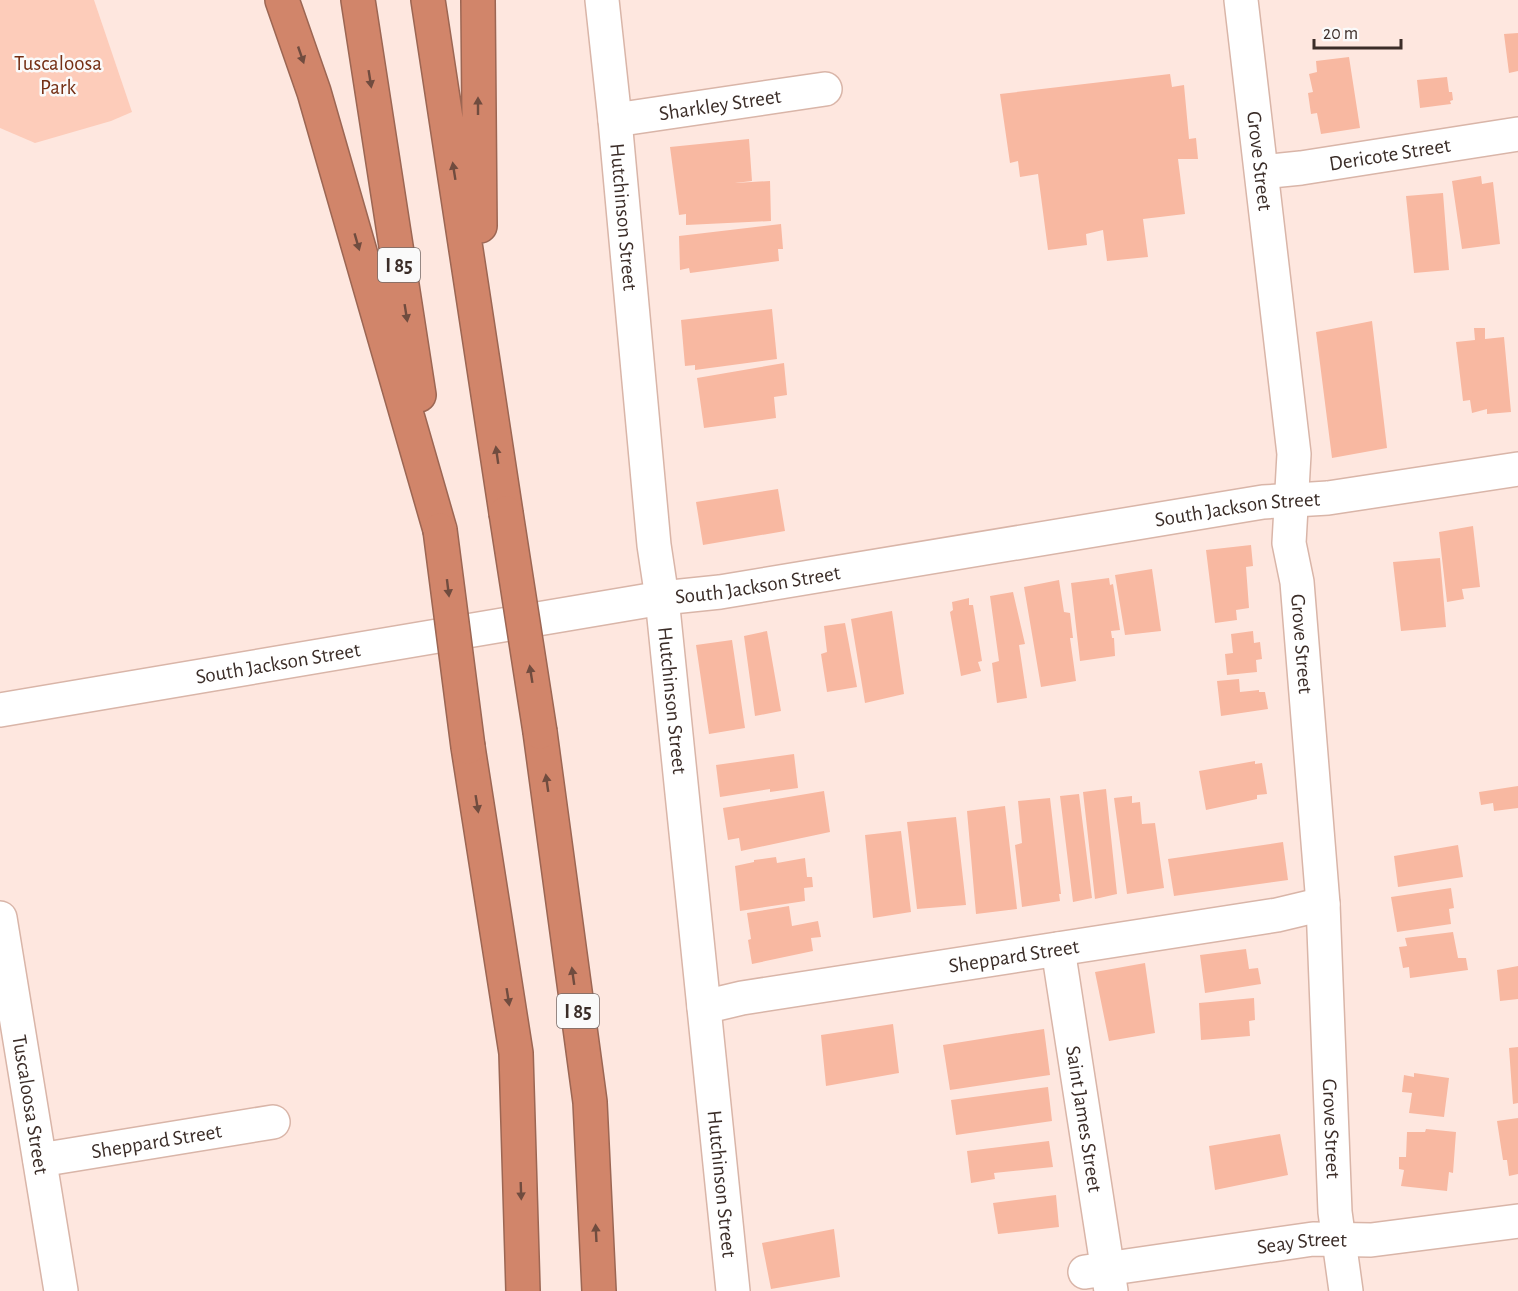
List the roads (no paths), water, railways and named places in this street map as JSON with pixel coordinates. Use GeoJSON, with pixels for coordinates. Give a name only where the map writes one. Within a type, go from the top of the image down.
{"type":"FeatureCollection","features":[{"type":"Feature","properties":{"kind":"highway"},"geometry":{"type":"LineString","coordinates":[[282,0],[314,92],[440,530]]}},
{"type":"Feature","properties":{"kind":"highway","name":"I 85"},"geometry":{"type":"LineString","coordinates":[[358,0],[440,530],[468,747],[516,1053],[523,1291]]}},
{"type":"Feature","properties":{"kind":"highway","name":"I 85"},"geometry":{"type":"LineString","coordinates":[[428,0],[540,732],[590,1102],[599,1291]]}},
{"type":"Feature","properties":{"kind":"highway"},"geometry":{"type":"LineString","coordinates":[[478,0],[482,353]]}},
{"type":"Feature","properties":{"kind":"street","name":"Hutchinson Street"},"geometry":{"type":"LineString","coordinates":[[602,0],[654,545],[662,598],[733,1291]]}},
{"type":"Feature","properties":{"kind":"street","name":"Grove Street"},"geometry":{"type":"LineString","coordinates":[[1241,0],[1294,454],[1289,543],[1297,582],[1323,904],[1335,1212],[1346,1291]]}},
{"type":"Feature","properties":{"kind":"street","name":"Sharkley Street"},"geometry":{"type":"LineString","coordinates":[[615,120],[825,89]]}},
{"type":"Feature","properties":{"kind":"street","name":"Dericote Street"},"geometry":{"type":"LineString","coordinates":[[1262,172],[1518,134]]}},
{"type":"Feature","properties":{"kind":"street","name":"South Jackson Street"},"geometry":{"type":"LineString","coordinates":[[0,710],[662,598],[720,592],[1263,502],[1328,498],[1518,470]]}},
{"type":"Feature","properties":{"kind":"street","name":"Sheppard Street"},"geometry":{"type":"LineString","coordinates":[[704,1007],[742,998],[1277,915],[1323,904]]}},
{"type":"Feature","properties":{"kind":"street","name":"Tuscaloosa Street"},"geometry":{"type":"LineString","coordinates":[[0,918],[61,1291]]}},
{"type":"Feature","properties":{"kind":"street","name":"Saint James Street"},"geometry":{"type":"LineString","coordinates":[[1058,948],[1101,1277]]}},
{"type":"Feature","properties":{"kind":"street","name":"Sheppard Street"},"geometry":{"type":"LineString","coordinates":[[40,1160],[273,1122]]}},
{"type":"Feature","properties":{"kind":"street","name":"Seay Street"},"geometry":{"type":"LineString","coordinates":[[1101,1277],[1313,1239],[1371,1240],[1518,1221]]}},
{"type":"Feature","properties":{"kind":"park label","name":"Tuscaloosa Park"},"geometry":{"type":"Point","coordinates":[58,75]}}]}
